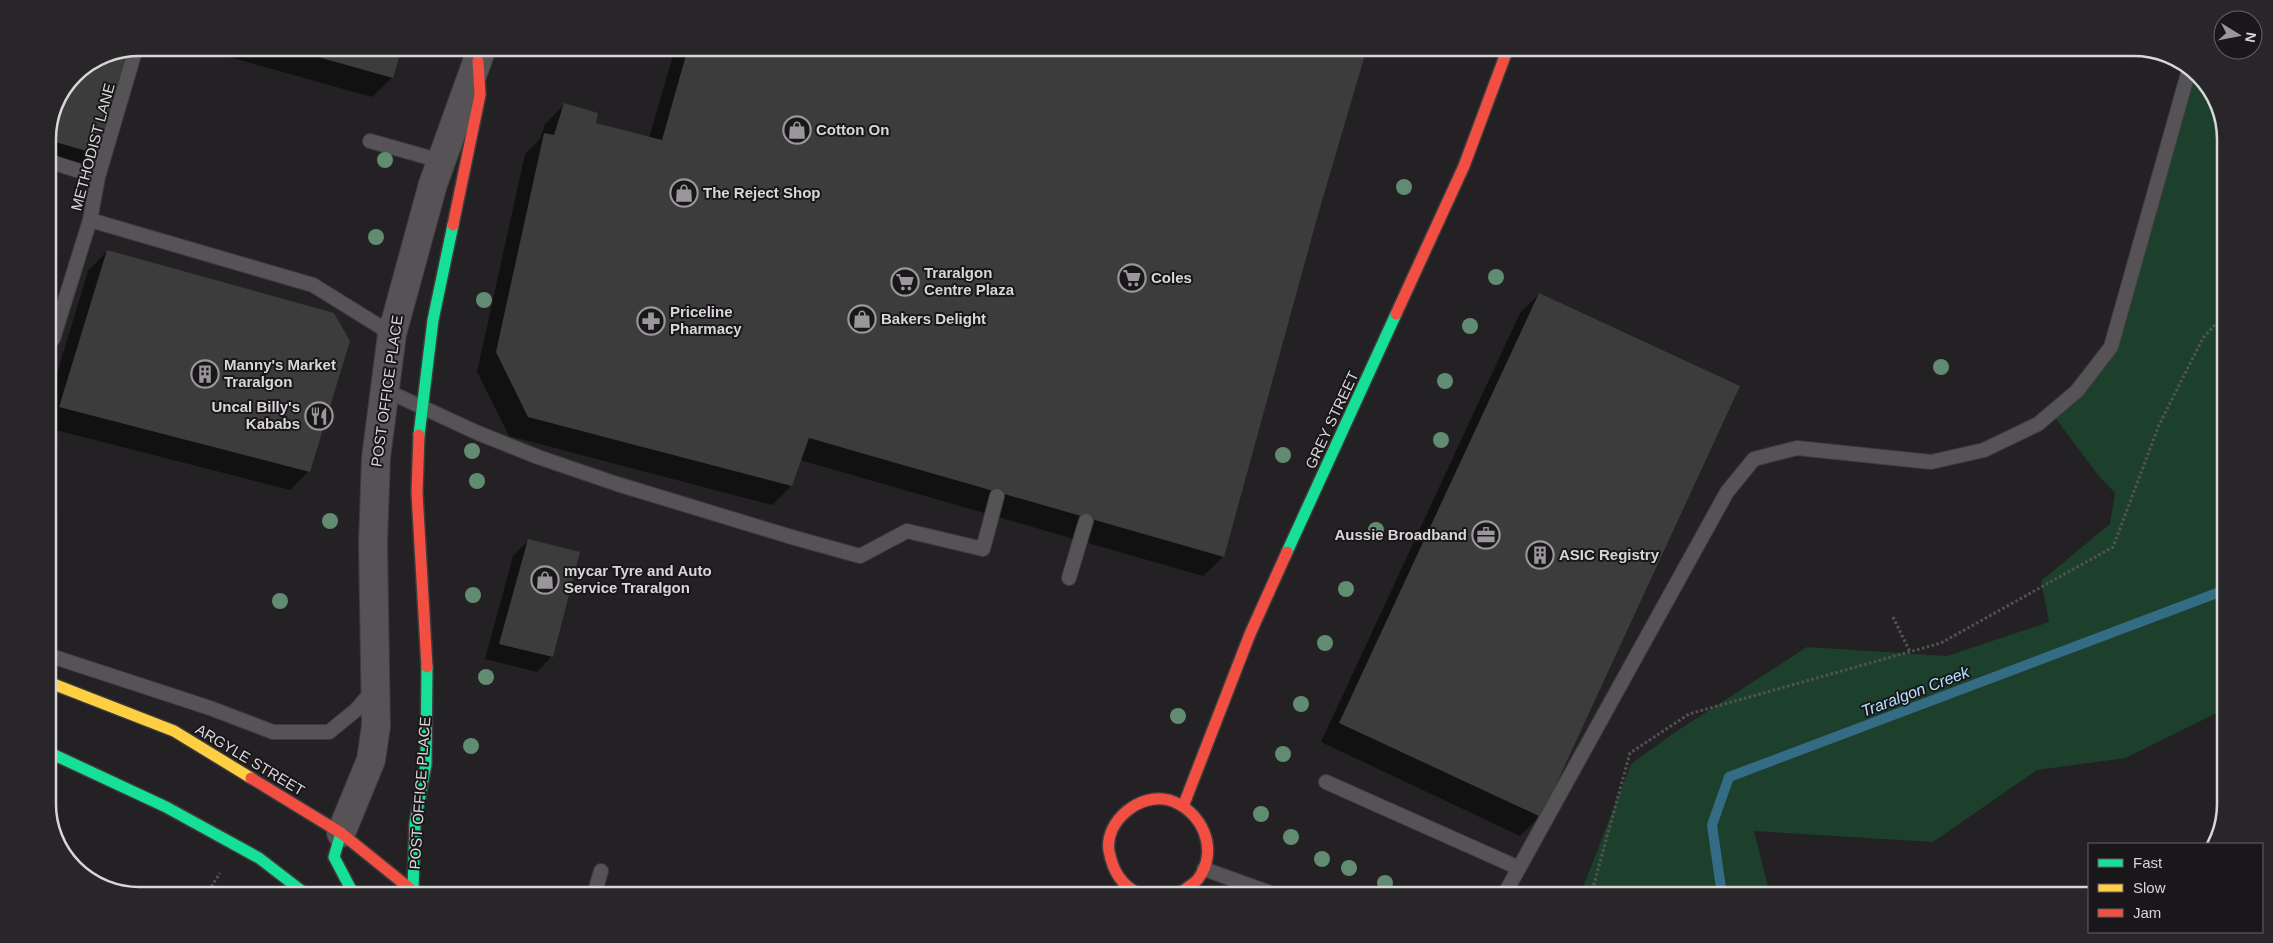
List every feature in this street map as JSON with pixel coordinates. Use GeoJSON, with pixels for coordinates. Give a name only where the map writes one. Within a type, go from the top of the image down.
{"type":"FeatureCollection","features":[{"type":"Feature","properties":{"kind":"main road","name":"POST OFFICE PLACE"},"geometry":{"type":"LineString","coordinates":[[416,887],[415,823],[426,764],[427,667],[416,493],[422,406],[433,320],[480,95],[480,56]]}},
{"type":"Feature","properties":{"kind":"main road","name":"GREY STREET"},"geometry":{"type":"LineString","coordinates":[[1184,804],[1250,634],[1464,166],[1505,56]]}},
{"type":"Feature","properties":{"kind":"main road","name":"ARGYLE STREET"},"geometry":{"type":"LineString","coordinates":[[56,685],[174,731],[341,833],[410,887]]}},
{"type":"Feature","properties":{"kind":"main road"},"geometry":{"type":"LineString","coordinates":[[56,756],[166,806],[259,858],[296,887]]}},
{"type":"Feature","properties":{"kind":"main road"},"geometry":{"type":"LineString","coordinates":[[1126,887],[1114,873],[1108,850],[1111,831],[1120,816],[1136,803],[1160,798],[1184,804],[1199,818],[1207,836],[1209,851],[1204,869],[1196,882],[1189,887]]}},
{"type":"Feature","properties":{"kind":"main road"},"geometry":{"type":"LineString","coordinates":[[341,833],[334,856],[350,887]]}},
{"type":"Feature","properties":{"kind":"main road"},"geometry":{"type":"LineString","coordinates":[[1109,887],[1114,873]]}},
{"type":"Feature","properties":{"kind":"street","name":"POST OFFICE PLACE"},"geometry":{"type":"LineString","coordinates":[[341,833],[371,760],[376,726],[373,542],[376,458],[392,334],[432,184],[479,56]]}},
{"type":"Feature","properties":{"kind":"lane","name":"METHODIST LANE"},"geometry":{"type":"LineString","coordinates":[[56,326],[90,220],[98,177],[133,57]]}},
{"type":"Feature","properties":{"kind":"lane"},"geometry":{"type":"LineString","coordinates":[[1509,887],[1727,492],[1754,459],[1797,448],[1931,462],[1984,450],[2038,424],[2077,391],[2111,347],[2186,76]]}},
{"type":"Feature","properties":{"kind":"lane"},"geometry":{"type":"LineString","coordinates":[[370,141],[441,162]]}},
{"type":"Feature","properties":{"kind":"lane"},"geometry":{"type":"LineString","coordinates":[[56,164],[98,177]]}},
{"type":"Feature","properties":{"kind":"lane"},"geometry":{"type":"LineString","coordinates":[[90,220],[313,285],[392,334]]}},
{"type":"Feature","properties":{"kind":"lane"},"geometry":{"type":"LineString","coordinates":[[385,390],[478,433],[538,457],[795,538],[860,556],[907,531],[982,549],[996,496]]}},
{"type":"Feature","properties":{"kind":"lane"},"geometry":{"type":"LineString","coordinates":[[1069,578],[1086,521]]}},
{"type":"Feature","properties":{"kind":"lane"},"geometry":{"type":"LineString","coordinates":[[56,658],[210,708],[273,732],[329,732],[356,710],[375,687]]}},
{"type":"Feature","properties":{"kind":"lane"},"geometry":{"type":"LineString","coordinates":[[1326,782],[1519,868]]}},
{"type":"Feature","properties":{"kind":"lane"},"geometry":{"type":"LineString","coordinates":[[1204,869],[1252,887]]}},
{"type":"Feature","properties":{"kind":"lane"},"geometry":{"type":"LineString","coordinates":[[597,887],[601,872]]}},
{"type":"Feature","properties":{"kind":"path"},"geometry":{"type":"LineString","coordinates":[[1593,887],[1630,753],[1689,714],[1941,643],[2113,547],[2159,425],[2203,338],[2217,323]]}},
{"type":"Feature","properties":{"kind":"path"},"geometry":{"type":"LineString","coordinates":[[1893,617],[1910,652]]}},
{"type":"Feature","properties":{"kind":"green space"},"geometry":{"type":"Polygon","coordinates":[[[2187,77],[2206,98],[2214,118],[2217,134],[2217,713],[2125,758],[2037,770],[1933,842],[1754,831],[1768,887],[1583,887],[1631,764],[1674,733],[1807,647],[1947,656],[2049,622],[2041,581],[2110,524],[2115,493],[2098,475],[2056,419],[2110,362],[2111,347],[2187,77]]]}},
{"type":"Feature","properties":{"kind":"building"},"geometry":{"type":"Polygon","coordinates":[[[315,56],[400,56],[393,78],[315,56]]]}},
{"type":"Feature","properties":{"kind":"building","name":"Traralgon Centre Plaza"},"geometry":{"type":"Polygon","coordinates":[[[686,56],[1365,56],[1319,211],[1224,557],[809,438],[792,486],[528,417],[496,352],[544,133],[554,135],[564,103],[598,113],[596,123],[662,140],[686,56]]]}},
{"type":"Feature","properties":{"kind":"building"},"geometry":{"type":"Polygon","coordinates":[[[125,58],[97,154],[56,142],[58,123],[70,93],[81,81],[93,70],[125,58]]]}},
{"type":"Feature","properties":{"kind":"building","name":"Manny's Market Traralgon"},"geometry":{"type":"Polygon","coordinates":[[[107,250],[334,313],[350,341],[310,472],[59,407],[107,250]]]}},
{"type":"Feature","properties":{"kind":"building","name":"ASIC Registry"},"geometry":{"type":"Polygon","coordinates":[[[1539,293],[1740,386],[1541,817],[1339,723],[1539,293]]]}},
{"type":"Feature","properties":{"kind":"building"},"geometry":{"type":"Polygon","coordinates":[[[528,539],[580,552],[553,657],[499,644],[528,539]]]}},
{"type":"Feature","properties":{"kind":"waterway","name":"Traralgon Creek"},"geometry":{"type":"LineString","coordinates":[[1721,887],[1712,825],[1729,777],[2217,593]]}},
{"type":"Feature","properties":{"kind":"traffic: fast"},"geometry":{"type":"LineString","coordinates":[[419,435],[433,320],[453,225]]}},
{"type":"Feature","properties":{"kind":"traffic: fast"},"geometry":{"type":"LineString","coordinates":[[1287,552],[1396,314]]}},
{"type":"Feature","properties":{"kind":"traffic: fast"},"geometry":{"type":"LineString","coordinates":[[413,887],[415,823],[426,764],[427,667]]}},
{"type":"Feature","properties":{"kind":"traffic: fast"},"geometry":{"type":"LineString","coordinates":[[56,756],[166,807],[259,858],[297,887]]}},
{"type":"Feature","properties":{"kind":"traffic: fast"},"geometry":{"type":"LineString","coordinates":[[341,833],[334,857],[350,887]]}},
{"type":"Feature","properties":{"kind":"traffic: slow"},"geometry":{"type":"LineString","coordinates":[[56,685],[174,731],[251,778]]}},
{"type":"Feature","properties":{"kind":"traffic: jam"},"geometry":{"type":"LineString","coordinates":[[1396,314],[1464,166],[1505,56]]}},
{"type":"Feature","properties":{"kind":"traffic: jam"},"geometry":{"type":"LineString","coordinates":[[453,225],[480,95],[478,61]]}},
{"type":"Feature","properties":{"kind":"traffic: jam"},"geometry":{"type":"LineString","coordinates":[[419,435],[417,493],[427,667]]}},
{"type":"Feature","properties":{"kind":"traffic: jam"},"geometry":{"type":"LineString","coordinates":[[1184,804],[1250,634],[1287,552]]}},
{"type":"Feature","properties":{"kind":"traffic: jam"},"geometry":{"type":"LineString","coordinates":[[251,778],[341,833],[408,887]]}},
{"type":"Feature","properties":{"kind":"traffic: jam"},"geometry":{"type":"LineString","coordinates":[[1129,887],[1119,878],[1113,865],[1109,851],[1112,829],[1118,820],[1136,805],[1147,800],[1158,799],[1169,800],[1191,812],[1204,832],[1207,844],[1204,868],[1198,879],[1188,887]]}},
{"type":"Feature","properties":{"kind":"place","name":"Cotton On"},"geometry":{"type":"Point","coordinates":[797,130]}},
{"type":"Feature","properties":{"kind":"place","name":"The Reject Shop"},"geometry":{"type":"Point","coordinates":[684,193]}},
{"type":"Feature","properties":{"kind":"place","name":"Coles"},"geometry":{"type":"Point","coordinates":[1132,278]}},
{"type":"Feature","properties":{"kind":"place","name":"Traralgon Centre Plaza"},"geometry":{"type":"Point","coordinates":[905,282]}},
{"type":"Feature","properties":{"kind":"place","name":"Bakers Delight"},"geometry":{"type":"Point","coordinates":[862,319]}},
{"type":"Feature","properties":{"kind":"place","name":"Priceline Pharmacy"},"geometry":{"type":"Point","coordinates":[651,321]}},
{"type":"Feature","properties":{"kind":"place","name":"Manny's Market Traralgon"},"geometry":{"type":"Point","coordinates":[205,374]}},
{"type":"Feature","properties":{"kind":"place","name":"Uncal Billy's Kababs"},"geometry":{"type":"Point","coordinates":[319,416]}},
{"type":"Feature","properties":{"kind":"place","name":"Aussie Broadband"},"geometry":{"type":"Point","coordinates":[1486,535]}},
{"type":"Feature","properties":{"kind":"place","name":"ASIC Registry"},"geometry":{"type":"Point","coordinates":[1540,555]}},
{"type":"Feature","properties":{"kind":"place","name":"mycar Tyre and Auto Service Traralgon"},"geometry":{"type":"Point","coordinates":[545,580]}}]}
